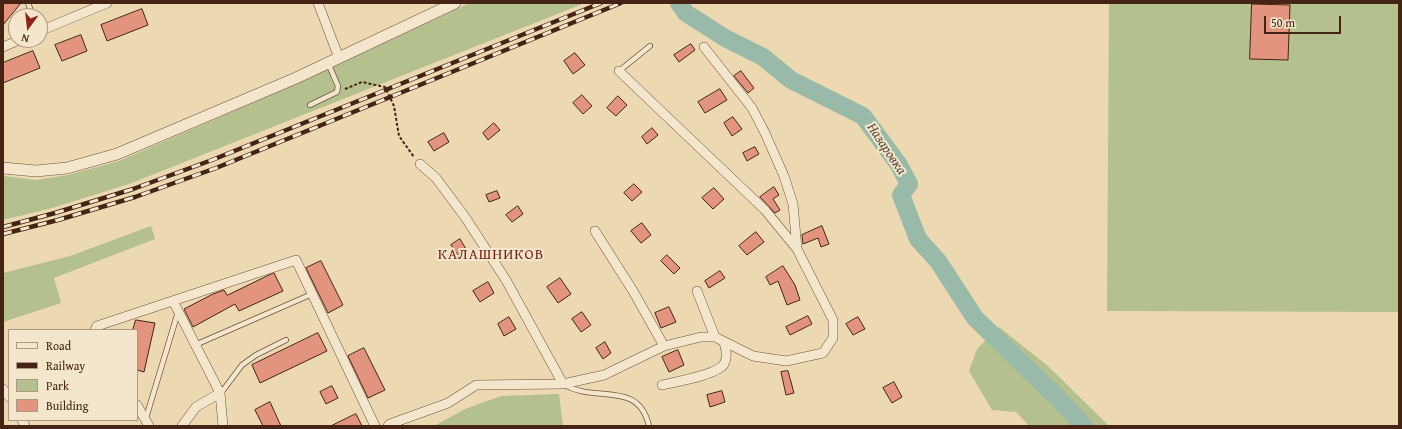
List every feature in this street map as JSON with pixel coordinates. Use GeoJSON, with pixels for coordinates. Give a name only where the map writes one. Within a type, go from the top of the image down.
{"type":"FeatureCollection","features":[{"type":"Feature","properties":{"kind":"street"},"geometry":{"type":"LineString","coordinates":[[48,27],[107,3]]}},
{"type":"Feature","properties":{"kind":"street"},"geometry":{"type":"LineString","coordinates":[[318,3],[339,58]]}},
{"type":"Feature","properties":{"kind":"street"},"geometry":{"type":"LineString","coordinates":[[3,168],[36,171],[67,168],[95,162],[195,122],[339,58],[455,3]]}},
{"type":"Feature","properties":{"kind":"street"},"geometry":{"type":"LineString","coordinates":[[704,47],[752,108],[765,133],[784,176],[793,204],[797,249]]}},
{"type":"Feature","properties":{"kind":"street"},"geometry":{"type":"LineString","coordinates":[[388,426],[448,404],[476,385],[563,384],[604,375],[664,346],[701,338],[715,337],[753,356],[786,361],[823,353],[833,338],[833,320],[797,249],[765,210],[619,71]]}},
{"type":"Feature","properties":{"kind":"street"},"geometry":{"type":"LineString","coordinates":[[420,164],[436,178],[465,217],[506,280],[563,384]]}},
{"type":"Feature","properties":{"kind":"street"},"geometry":{"type":"LineString","coordinates":[[595,231],[633,290],[664,346]]}},
{"type":"Feature","properties":{"kind":"street"},"geometry":{"type":"LineString","coordinates":[[96,329],[97,326],[296,260],[375,426]]}},
{"type":"Feature","properties":{"kind":"street"},"geometry":{"type":"LineString","coordinates":[[698,290],[715,337]]}},
{"type":"Feature","properties":{"kind":"street"},"geometry":{"type":"LineString","coordinates":[[173,301],[220,393],[223,426]]}},
{"type":"Feature","properties":{"kind":"street"},"geometry":{"type":"LineString","coordinates":[[662,386],[715,371],[723,365],[726,357],[724,342]]}},
{"type":"Feature","properties":{"kind":"street"},"geometry":{"type":"LineString","coordinates":[[182,426],[196,407],[220,393]]}},
{"type":"Feature","properties":{"kind":"street"},"geometry":{"type":"LineString","coordinates":[[138,407],[147,423]]}},
{"type":"Feature","properties":{"kind":"lane"},"geometry":{"type":"LineString","coordinates":[[619,71],[650,46]]}},
{"type":"Feature","properties":{"kind":"lane"},"geometry":{"type":"LineString","coordinates":[[310,105],[334,94],[338,89],[328,63]]}},
{"type":"Feature","properties":{"kind":"lane"},"geometry":{"type":"LineString","coordinates":[[195,345],[312,294]]}},
{"type":"Feature","properties":{"kind":"lane"},"geometry":{"type":"LineString","coordinates":[[147,423],[178,311]]}},
{"type":"Feature","properties":{"kind":"lane"},"geometry":{"type":"LineString","coordinates":[[220,393],[242,365],[256,355],[286,340]]}},
{"type":"Feature","properties":{"kind":"lane"},"geometry":{"type":"LineString","coordinates":[[563,384],[574,391],[620,395],[634,400],[642,409],[649,426]]}},
{"type":"Feature","properties":{"kind":"path"},"geometry":{"type":"LineString","coordinates":[[338,89],[344,90],[362,82],[385,87],[394,106],[399,136],[420,164]]}},
{"type":"Feature","properties":{"kind":"green space"},"geometry":{"type":"Polygon","coordinates":[[[470,3],[585,3],[129,184],[52,208],[3,220],[3,176],[36,180],[68,175],[119,161],[298,83],[470,3]]]}},
{"type":"Feature","properties":{"kind":"green space"},"geometry":{"type":"Polygon","coordinates":[[[1109,3],[1399,3],[1399,312],[1107,311],[1109,3]]]}},
{"type":"Feature","properties":{"kind":"green space"},"geometry":{"type":"Polygon","coordinates":[[[151,226],[155,239],[54,278],[61,303],[3,322],[3,273],[70,256],[151,226]]]}},
{"type":"Feature","properties":{"kind":"green space"},"geometry":{"type":"Polygon","coordinates":[[[999,327],[1049,367],[1109,426],[1029,426],[1016,412],[992,410],[969,371],[977,349],[999,327]]]}},
{"type":"Feature","properties":{"kind":"green space"},"geometry":{"type":"Polygon","coordinates":[[[559,394],[563,426],[434,426],[465,409],[501,396],[559,394]]]}},
{"type":"Feature","properties":{"kind":"building"},"geometry":{"type":"Polygon","coordinates":[[[3,3],[21,3],[17,8],[8,8],[8,19],[3,25],[3,3]]]}},
{"type":"Feature","properties":{"kind":"building"},"geometry":{"type":"Polygon","coordinates":[[[1252,4],[1290,5],[1288,60],[1250,59],[1252,4]]]}},
{"type":"Feature","properties":{"kind":"building"},"geometry":{"type":"Polygon","coordinates":[[[142,9],[148,25],[107,41],[101,25],[142,9]]]}},
{"type":"Feature","properties":{"kind":"building"},"geometry":{"type":"Polygon","coordinates":[[[81,35],[87,51],[62,61],[55,45],[81,35]]]}},
{"type":"Feature","properties":{"kind":"building"},"geometry":{"type":"Polygon","coordinates":[[[691,44],[695,50],[679,62],[674,55],[691,44]]]}},
{"type":"Feature","properties":{"kind":"building"},"geometry":{"type":"Polygon","coordinates":[[[33,51],[40,68],[3,83],[3,63],[33,51]]]}},
{"type":"Feature","properties":{"kind":"building"},"geometry":{"type":"Polygon","coordinates":[[[575,53],[585,65],[573,74],[564,61],[575,53]]]}},
{"type":"Feature","properties":{"kind":"building"},"geometry":{"type":"Polygon","coordinates":[[[741,71],[754,88],[748,93],[734,76],[741,71]]]}},
{"type":"Feature","properties":{"kind":"building"},"geometry":{"type":"Polygon","coordinates":[[[720,89],[727,100],[705,113],[698,102],[720,89]]]}},
{"type":"Feature","properties":{"kind":"building"},"geometry":{"type":"Polygon","coordinates":[[[582,95],[592,106],[583,114],[573,103],[582,95]]]}},
{"type":"Feature","properties":{"kind":"building"},"geometry":{"type":"Polygon","coordinates":[[[618,96],[627,105],[616,116],[607,108],[618,96]]]}},
{"type":"Feature","properties":{"kind":"building"},"geometry":{"type":"Polygon","coordinates":[[[733,117],[742,129],[732,136],[724,123],[733,117]]]}},
{"type":"Feature","properties":{"kind":"building"},"geometry":{"type":"Polygon","coordinates":[[[494,123],[500,130],[488,140],[483,133],[494,123]]]}},
{"type":"Feature","properties":{"kind":"building"},"geometry":{"type":"Polygon","coordinates":[[[652,128],[658,135],[647,144],[642,137],[652,128]]]}},
{"type":"Feature","properties":{"kind":"building"},"geometry":{"type":"Polygon","coordinates":[[[444,133],[449,142],[434,151],[428,142],[444,133]]]}},
{"type":"Feature","properties":{"kind":"building"},"geometry":{"type":"Polygon","coordinates":[[[755,147],[759,154],[747,161],[743,153],[755,147]]]}},
{"type":"Feature","properties":{"kind":"building"},"geometry":{"type":"Polygon","coordinates":[[[634,184],[642,192],[632,201],[624,193],[634,184]]]}},
{"type":"Feature","properties":{"kind":"building"},"geometry":{"type":"Polygon","coordinates":[[[774,187],[779,195],[773,199],[780,210],[775,213],[760,197],[774,187]]]}},
{"type":"Feature","properties":{"kind":"building"},"geometry":{"type":"Polygon","coordinates":[[[714,188],[724,199],[713,209],[702,198],[714,188]]]}},
{"type":"Feature","properties":{"kind":"building"},"geometry":{"type":"Polygon","coordinates":[[[497,191],[500,198],[489,202],[486,195],[497,191]]]}},
{"type":"Feature","properties":{"kind":"building"},"geometry":{"type":"Polygon","coordinates":[[[518,206],[523,214],[512,222],[506,215],[518,206]]]}},
{"type":"Feature","properties":{"kind":"building"},"geometry":{"type":"Polygon","coordinates":[[[642,223],[651,235],[641,243],[631,231],[642,223]]]}},
{"type":"Feature","properties":{"kind":"building"},"geometry":{"type":"Polygon","coordinates":[[[822,226],[829,244],[821,247],[818,238],[803,244],[802,235],[822,226]]]}},
{"type":"Feature","properties":{"kind":"building"},"geometry":{"type":"Polygon","coordinates":[[[756,232],[764,242],[747,255],[739,246],[756,232]]]}},
{"type":"Feature","properties":{"kind":"building"},"geometry":{"type":"Polygon","coordinates":[[[460,239],[466,249],[458,255],[451,245],[460,239]]]}},
{"type":"Feature","properties":{"kind":"building"},"geometry":{"type":"Polygon","coordinates":[[[667,255],[680,268],[674,274],[661,261],[667,255]]]}},
{"type":"Feature","properties":{"kind":"building"},"geometry":{"type":"Polygon","coordinates":[[[321,261],[343,305],[328,313],[306,268],[321,261]]]}},
{"type":"Feature","properties":{"kind":"building"},"geometry":{"type":"Polygon","coordinates":[[[783,266],[795,285],[800,300],[787,305],[778,281],[770,285],[766,277],[783,266]]]}},
{"type":"Feature","properties":{"kind":"building"},"geometry":{"type":"Polygon","coordinates":[[[720,271],[725,278],[709,288],[705,281],[720,271]]]}},
{"type":"Feature","properties":{"kind":"building"},"geometry":{"type":"Polygon","coordinates":[[[274,273],[283,291],[239,311],[235,304],[193,327],[184,309],[213,294],[224,290],[227,295],[274,273]]]}},
{"type":"Feature","properties":{"kind":"building"},"geometry":{"type":"Polygon","coordinates":[[[560,278],[571,294],[558,303],[547,287],[560,278]]]}},
{"type":"Feature","properties":{"kind":"building"},"geometry":{"type":"Polygon","coordinates":[[[488,282],[494,293],[480,302],[473,291],[488,282]]]}},
{"type":"Feature","properties":{"kind":"building"},"geometry":{"type":"Polygon","coordinates":[[[669,307],[676,322],[661,328],[655,313],[669,307]]]}},
{"type":"Feature","properties":{"kind":"building"},"geometry":{"type":"Polygon","coordinates":[[[582,312],[591,325],[581,332],[572,319],[582,312]]]}},
{"type":"Feature","properties":{"kind":"building"},"geometry":{"type":"Polygon","coordinates":[[[808,316],[812,324],[790,335],[786,327],[808,316]]]}},
{"type":"Feature","properties":{"kind":"building"},"geometry":{"type":"Polygon","coordinates":[[[509,317],[516,329],[504,336],[498,324],[509,317]]]}},
{"type":"Feature","properties":{"kind":"building"},"geometry":{"type":"Polygon","coordinates":[[[858,317],[865,329],[853,335],[846,324],[858,317]]]}},
{"type":"Feature","properties":{"kind":"building"},"geometry":{"type":"Polygon","coordinates":[[[136,320],[155,323],[144,372],[138,370],[138,329],[133,329],[136,320]]]}},
{"type":"Feature","properties":{"kind":"building"},"geometry":{"type":"Polygon","coordinates":[[[318,333],[327,351],[260,383],[252,365],[318,333]]]}},
{"type":"Feature","properties":{"kind":"building"},"geometry":{"type":"Polygon","coordinates":[[[605,342],[611,353],[603,359],[596,348],[605,342]]]}},
{"type":"Feature","properties":{"kind":"building"},"geometry":{"type":"Polygon","coordinates":[[[364,348],[385,390],[368,398],[348,356],[364,348]]]}},
{"type":"Feature","properties":{"kind":"building"},"geometry":{"type":"Polygon","coordinates":[[[678,350],[684,365],[669,372],[662,357],[678,350]]]}},
{"type":"Feature","properties":{"kind":"building"},"geometry":{"type":"Polygon","coordinates":[[[788,371],[794,393],[786,395],[781,372],[788,371]]]}},
{"type":"Feature","properties":{"kind":"building"},"geometry":{"type":"Polygon","coordinates":[[[894,382],[902,397],[892,403],[883,388],[894,382]]]}},
{"type":"Feature","properties":{"kind":"building"},"geometry":{"type":"Polygon","coordinates":[[[332,386],[338,398],[326,404],[320,392],[332,386]]]}},
{"type":"Feature","properties":{"kind":"building"},"geometry":{"type":"Polygon","coordinates":[[[722,391],[725,402],[710,407],[707,395],[722,391]]]}},
{"type":"Feature","properties":{"kind":"building"},"geometry":{"type":"Polygon","coordinates":[[[270,402],[281,426],[263,426],[255,410],[270,402]]]}},
{"type":"Feature","properties":{"kind":"building"},"geometry":{"type":"Polygon","coordinates":[[[356,414],[362,426],[331,426],[356,414]]]}},
{"type":"Feature","properties":{"kind":"waterway","name":"Назаровка"},"geometry":{"type":"LineString","coordinates":[[679,3],[686,13],[725,38],[763,57],[791,80],[863,116],[899,165],[909,184],[901,195],[918,239],[938,261],[975,318],[1059,399],[1084,426]]}},
{"type":"Feature","properties":{"kind":"railway"},"geometry":{"type":"LineString","coordinates":[[3,227],[133,189],[212,160],[601,3]]}},
{"type":"Feature","properties":{"kind":"railway"},"geometry":{"type":"LineString","coordinates":[[3,234],[58,220],[135,197],[216,168],[621,3]]}},
{"type":"Feature","properties":{"kind":"district","name":"КАЛАШНИКОВ"},"geometry":{"type":"Point","coordinates":[491,255]}}]}
